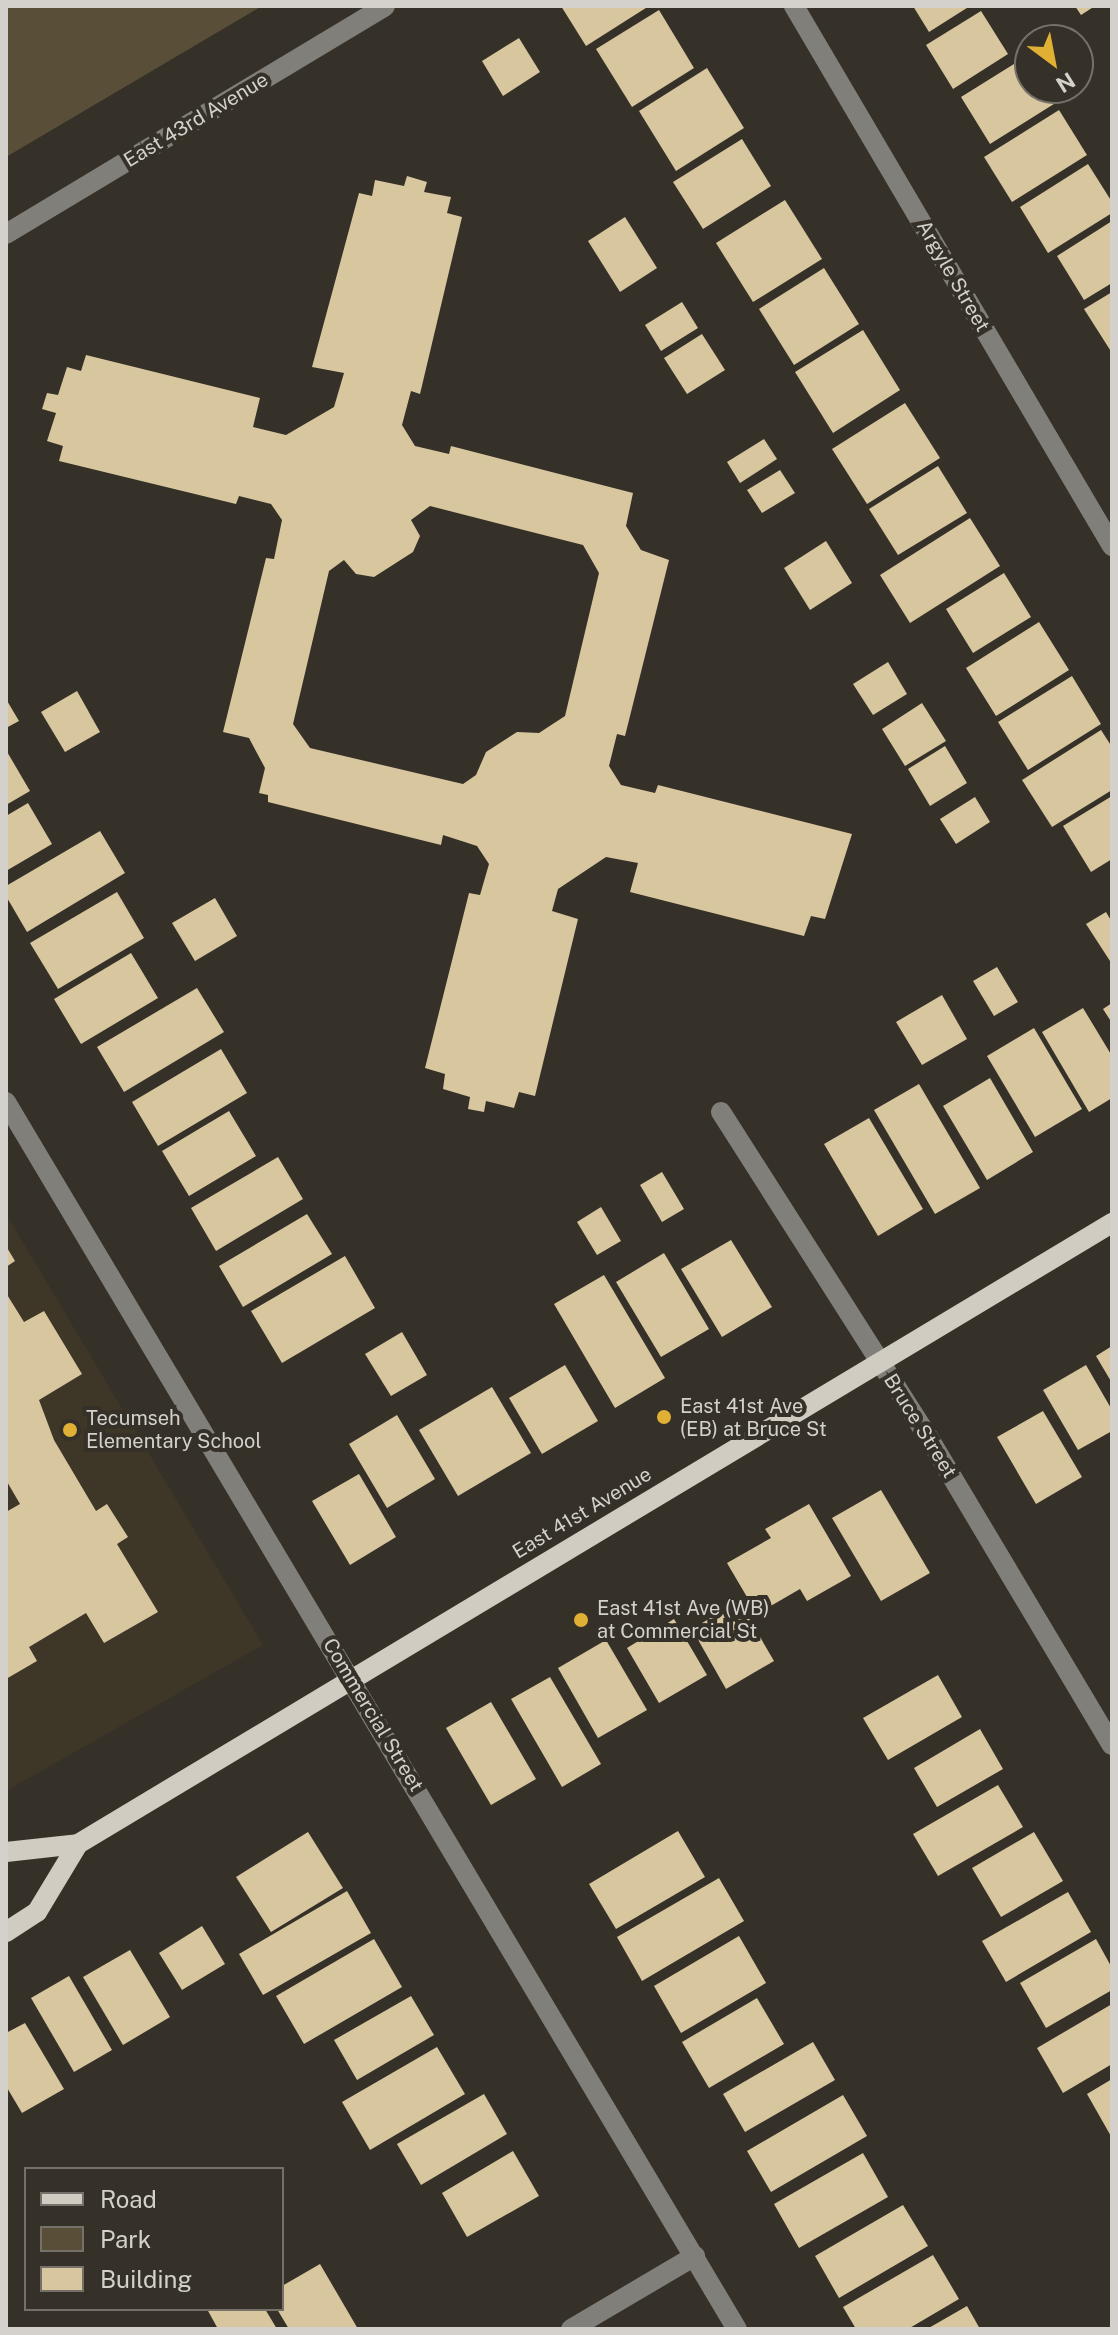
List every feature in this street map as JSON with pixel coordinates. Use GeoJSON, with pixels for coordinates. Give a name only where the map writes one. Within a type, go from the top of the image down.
{"type":"FeatureCollection","features":[{"type":"Feature","properties":{"kind":"main road","name":"East 41st Avenue"},"geometry":{"type":"LineString","coordinates":[[6,1852],[78,1844],[1112,1223]]}},
{"type":"Feature","properties":{"kind":"main road","name":"East 41st Avenue"},"geometry":{"type":"LineString","coordinates":[[6,1932],[37,1912],[78,1844]]}},
{"type":"Feature","properties":{"kind":"street","name":"East 43rd Avenue"},"geometry":{"type":"LineString","coordinates":[[6,234],[385,6]]}},
{"type":"Feature","properties":{"kind":"street","name":"Argyle Street"},"geometry":{"type":"LineString","coordinates":[[794,6],[1112,546]]}},
{"type":"Feature","properties":{"kind":"street","name":"Commercial Street"},"geometry":{"type":"LineString","coordinates":[[6,1102],[737,2329]]}},
{"type":"Feature","properties":{"kind":"street","name":"Bruce Street"},"geometry":{"type":"LineString","coordinates":[[721,1112],[880,1363],[1112,1745]]}},
{"type":"Feature","properties":{"kind":"street"},"geometry":{"type":"LineString","coordinates":[[571,2329],[695,2256]]}},
{"type":"Feature","properties":{"kind":"shaded area","name":"Tecumseh Elementary School"},"geometry":{"type":"Polygon","coordinates":[[[6,1214],[263,1645],[6,1791],[6,1214]]]}},
{"type":"Feature","properties":{"kind":"green space"},"geometry":{"type":"Polygon","coordinates":[[[6,6],[262,6],[6,157],[6,6]]]}},
{"type":"Feature","properties":{"kind":"building"},"geometry":{"type":"Polygon","coordinates":[[[561,6],[649,6],[586,46],[561,6]]]}},
{"type":"Feature","properties":{"kind":"building"},"geometry":{"type":"Polygon","coordinates":[[[913,6],[970,6],[929,32],[913,6]]]}},
{"type":"Feature","properties":{"kind":"building"},"geometry":{"type":"Polygon","coordinates":[[[1075,6],[1095,6],[1081,15],[1075,6]]]}},
{"type":"Feature","properties":{"kind":"building"},"geometry":{"type":"Polygon","coordinates":[[[659,10],[694,68],[632,107],[596,49],[659,10]]]}},
{"type":"Feature","properties":{"kind":"building"},"geometry":{"type":"Polygon","coordinates":[[[981,11],[1008,54],[953,89],[926,45],[981,11]]]}},
{"type":"Feature","properties":{"kind":"building"},"geometry":{"type":"Polygon","coordinates":[[[519,38],[540,72],[503,96],[482,61],[519,38]]]}},
{"type":"Feature","properties":{"kind":"building"},"geometry":{"type":"Polygon","coordinates":[[[1014,64],[1014,104],[1054,104],[990,144],[961,97],[1014,64]]]}},
{"type":"Feature","properties":{"kind":"building"},"geometry":{"type":"Polygon","coordinates":[[[707,68],[744,128],[676,171],[639,111],[707,68]]]}},
{"type":"Feature","properties":{"kind":"building"},"geometry":{"type":"Polygon","coordinates":[[[1059,110],[1087,155],[1012,202],[984,157],[1059,110]]]}},
{"type":"Feature","properties":{"kind":"building"},"geometry":{"type":"Polygon","coordinates":[[[742,139],[771,186],[703,229],[673,182],[742,139]]]}},
{"type":"Feature","properties":{"kind":"building"},"geometry":{"type":"Polygon","coordinates":[[[1088,164],[1112,202],[1112,213],[1048,253],[1020,207],[1088,164]]]}},
{"type":"Feature","properties":{"kind":"building"},"geometry":{"type":"Polygon","coordinates":[[[407,176],[427,182],[424,192],[451,197],[447,213],[462,217],[420,394],[411,391],[402,425],[415,446],[449,454],[451,446],[633,493],[626,526],[641,550],[669,560],[625,736],[617,734],[609,766],[621,785],[655,793],[658,785],[852,834],[825,919],[811,916],[804,936],[630,892],[638,863],[606,857],[558,889],[552,911],[578,919],[535,1096],[519,1092],[514,1108],[486,1101],[484,1112],[468,1109],[470,1097],[443,1089],[445,1074],[425,1068],[469,893],[480,895],[489,864],[477,846],[443,835],[441,845],[268,802],[268,795],[259,793],[265,768],[249,738],[223,732],[266,558],[274,559],[282,520],[271,504],[239,496],[236,504],[59,461],[63,446],[47,441],[56,413],[42,409],[47,393],[58,395],[67,367],[81,371],[86,355],[260,398],[253,427],[286,435],[334,407],[344,373],[312,367],[359,193],[372,196],[375,180],[404,186],[407,176]],[[430,506],[411,520],[420,536],[413,552],[374,577],[356,574],[344,560],[329,571],[293,724],[310,748],[463,784],[476,775],[486,752],[517,732],[539,733],[565,716],[599,573],[583,545],[430,506]]]}},
{"type":"Feature","properties":{"kind":"building"},"geometry":{"type":"Polygon","coordinates":[[[785,200],[822,259],[753,302],[716,243],[785,200]]]}},
{"type":"Feature","properties":{"kind":"building"},"geometry":{"type":"Polygon","coordinates":[[[625,217],[657,268],[620,292],[588,241],[625,217]]]}},
{"type":"Feature","properties":{"kind":"building"},"geometry":{"type":"Polygon","coordinates":[[[1112,221],[1112,283],[1084,300],[1057,256],[1112,221]]]}},
{"type":"Feature","properties":{"kind":"building"},"geometry":{"type":"Polygon","coordinates":[[[824,268],[859,324],[794,365],[759,309],[824,268]]]}},
{"type":"Feature","properties":{"kind":"building"},"geometry":{"type":"Polygon","coordinates":[[[1112,292],[1112,353],[1084,309],[1112,292]]]}},
{"type":"Feature","properties":{"kind":"building"},"geometry":{"type":"Polygon","coordinates":[[[682,302],[698,328],[661,351],[645,325],[682,302]]]}},
{"type":"Feature","properties":{"kind":"building"},"geometry":{"type":"Polygon","coordinates":[[[863,330],[900,390],[833,433],[795,372],[863,330]]]}},
{"type":"Feature","properties":{"kind":"building"},"geometry":{"type":"Polygon","coordinates":[[[702,334],[725,370],[687,394],[664,358],[702,334]]]}},
{"type":"Feature","properties":{"kind":"building"},"geometry":{"type":"Polygon","coordinates":[[[905,403],[940,458],[867,504],[832,449],[905,403]]]}},
{"type":"Feature","properties":{"kind":"building"},"geometry":{"type":"Polygon","coordinates":[[[764,439],[777,459],[740,483],[727,462],[764,439]]]}},
{"type":"Feature","properties":{"kind":"building"},"geometry":{"type":"Polygon","coordinates":[[[938,466],[967,513],[898,555],[869,509],[938,466]]]}},
{"type":"Feature","properties":{"kind":"building"},"geometry":{"type":"Polygon","coordinates":[[[780,470],[795,493],[762,513],[747,490],[780,470]]]}},
{"type":"Feature","properties":{"kind":"building"},"geometry":{"type":"Polygon","coordinates":[[[970,518],[1000,566],[910,623],[880,575],[970,518]]]}},
{"type":"Feature","properties":{"kind":"building"},"geometry":{"type":"Polygon","coordinates":[[[826,541],[852,583],[810,610],[784,568],[826,541]]]}},
{"type":"Feature","properties":{"kind":"building"},"geometry":{"type":"Polygon","coordinates":[[[1004,573],[1031,617],[973,653],[946,609],[1004,573]]]}},
{"type":"Feature","properties":{"kind":"building"},"geometry":{"type":"Polygon","coordinates":[[[1039,622],[1069,670],[996,716],[966,668],[1039,622]]]}},
{"type":"Feature","properties":{"kind":"building"},"geometry":{"type":"Polygon","coordinates":[[[888,662],[907,694],[873,715],[853,684],[888,662]]]}},
{"type":"Feature","properties":{"kind":"building"},"geometry":{"type":"Polygon","coordinates":[[[1072,676],[1101,724],[1028,770],[998,722],[1072,676]]]}},
{"type":"Feature","properties":{"kind":"building"},"geometry":{"type":"Polygon","coordinates":[[[77,691],[100,732],[65,752],[41,712],[77,691]]]}},
{"type":"Feature","properties":{"kind":"building"},"geometry":{"type":"Polygon","coordinates":[[[6,699],[19,721],[6,728],[6,699]]]}},
{"type":"Feature","properties":{"kind":"building"},"geometry":{"type":"Polygon","coordinates":[[[922,703],[946,741],[905,766],[882,729],[922,703]]]}},
{"type":"Feature","properties":{"kind":"building"},"geometry":{"type":"Polygon","coordinates":[[[1101,730],[1112,747],[1112,790],[1052,827],[1022,780],[1101,730]]]}},
{"type":"Feature","properties":{"kind":"building"},"geometry":{"type":"Polygon","coordinates":[[[945,746],[967,783],[930,806],[908,769],[945,746]]]}},
{"type":"Feature","properties":{"kind":"building"},"geometry":{"type":"Polygon","coordinates":[[[6,750],[30,791],[6,805],[6,750]]]}},
{"type":"Feature","properties":{"kind":"building"},"geometry":{"type":"Polygon","coordinates":[[[1112,796],[1112,859],[1091,872],[1063,826],[1112,796]]]}},
{"type":"Feature","properties":{"kind":"building"},"geometry":{"type":"Polygon","coordinates":[[[975,797],[990,822],[956,844],[940,819],[975,797]]]}},
{"type":"Feature","properties":{"kind":"building"},"geometry":{"type":"Polygon","coordinates":[[[28,803],[52,844],[6,871],[6,816],[28,803]]]}},
{"type":"Feature","properties":{"kind":"building"},"geometry":{"type":"Polygon","coordinates":[[[100,831],[125,873],[27,932],[6,896],[6,886],[100,831]]]}},
{"type":"Feature","properties":{"kind":"building"},"geometry":{"type":"Polygon","coordinates":[[[117,892],[144,938],[58,989],[30,943],[117,892]]]}},
{"type":"Feature","properties":{"kind":"building"},"geometry":{"type":"Polygon","coordinates":[[[215,898],[237,936],[195,961],[172,923],[215,898]]]}},
{"type":"Feature","properties":{"kind":"building"},"geometry":{"type":"Polygon","coordinates":[[[1106,912],[1112,922],[1110,961],[1086,924],[1106,912]]]}},
{"type":"Feature","properties":{"kind":"building"},"geometry":{"type":"Polygon","coordinates":[[[131,953],[158,998],[81,1044],[54,999],[131,953]]]}},
{"type":"Feature","properties":{"kind":"building"},"geometry":{"type":"Polygon","coordinates":[[[997,967],[1018,1002],[994,1016],[973,981],[997,967]]]}},
{"type":"Feature","properties":{"kind":"building"},"geometry":{"type":"Polygon","coordinates":[[[197,988],[224,1032],[124,1092],[97,1047],[197,988]]]}},
{"type":"Feature","properties":{"kind":"building"},"geometry":{"type":"Polygon","coordinates":[[[942,995],[967,1039],[922,1065],[896,1022],[942,995]]]}},
{"type":"Feature","properties":{"kind":"building"},"geometry":{"type":"Polygon","coordinates":[[[1112,1003],[1112,1023],[1103,1009],[1112,1003]]]}},
{"type":"Feature","properties":{"kind":"building"},"geometry":{"type":"Polygon","coordinates":[[[1083,1008],[1112,1056],[1112,1098],[1089,1112],[1042,1032],[1083,1008]]]}},
{"type":"Feature","properties":{"kind":"building"},"geometry":{"type":"Polygon","coordinates":[[[1034,1028],[1082,1109],[1035,1137],[987,1056],[1034,1028]]]}},
{"type":"Feature","properties":{"kind":"building"},"geometry":{"type":"Polygon","coordinates":[[[221,1049],[247,1093],[158,1146],[132,1102],[221,1049]]]}},
{"type":"Feature","properties":{"kind":"building"},"geometry":{"type":"Polygon","coordinates":[[[990,1078],[1033,1152],[987,1180],[943,1106],[990,1078]]]}},
{"type":"Feature","properties":{"kind":"building"},"geometry":{"type":"Polygon","coordinates":[[[919,1084],[980,1188],[935,1214],[874,1110],[919,1084]]]}},
{"type":"Feature","properties":{"kind":"building"},"geometry":{"type":"Polygon","coordinates":[[[229,1111],[256,1156],[189,1196],[162,1151],[229,1111]]]}},
{"type":"Feature","properties":{"kind":"building"},"geometry":{"type":"Polygon","coordinates":[[[869,1118],[923,1209],[878,1236],[824,1144],[869,1118]]]}},
{"type":"Feature","properties":{"kind":"building"},"geometry":{"type":"Polygon","coordinates":[[[278,1157],[303,1199],[216,1251],[191,1208],[278,1157]]]}},
{"type":"Feature","properties":{"kind":"building"},"geometry":{"type":"Polygon","coordinates":[[[662,1172],[684,1209],[662,1222],[640,1185],[662,1172]]]}},
{"type":"Feature","properties":{"kind":"building"},"geometry":{"type":"Polygon","coordinates":[[[601,1207],[621,1241],[597,1255],[577,1222],[601,1207]]]}},
{"type":"Feature","properties":{"kind":"building"},"geometry":{"type":"Polygon","coordinates":[[[307,1214],[332,1254],[243,1307],[219,1266],[307,1214]]]}},
{"type":"Feature","properties":{"kind":"building"},"geometry":{"type":"Polygon","coordinates":[[[731,1240],[772,1307],[722,1337],[681,1269],[731,1240]]]}},
{"type":"Feature","properties":{"kind":"building"},"geometry":{"type":"Polygon","coordinates":[[[6,1246],[15,1261],[6,1267],[6,1246]]]}},
{"type":"Feature","properties":{"kind":"building"},"geometry":{"type":"Polygon","coordinates":[[[664,1253],[709,1329],[661,1357],[616,1282],[664,1253]]]}},
{"type":"Feature","properties":{"kind":"building"},"geometry":{"type":"Polygon","coordinates":[[[345,1256],[375,1308],[282,1363],[251,1311],[345,1256]]]}},
{"type":"Feature","properties":{"kind":"building"},"geometry":{"type":"Polygon","coordinates":[[[604,1275],[665,1378],[615,1408],[554,1304],[604,1275]]]}},
{"type":"Feature","properties":{"kind":"building"},"geometry":{"type":"Polygon","coordinates":[[[6,1293],[24,1322],[44,1311],[82,1374],[39,1400],[54,1440],[96,1511],[107,1504],[128,1537],[117,1544],[158,1612],[104,1643],[86,1613],[29,1647],[37,1661],[6,1679],[6,1512],[20,1504],[6,1480],[6,1293]]]}},
{"type":"Feature","properties":{"kind":"building"},"geometry":{"type":"Polygon","coordinates":[[[402,1332],[427,1375],[391,1396],[365,1354],[402,1332]]]}},
{"type":"Feature","properties":{"kind":"building"},"geometry":{"type":"Polygon","coordinates":[[[1112,1346],[1112,1383],[1096,1356],[1112,1346]]]}},
{"type":"Feature","properties":{"kind":"building"},"geometry":{"type":"Polygon","coordinates":[[[565,1365],[598,1421],[542,1454],[509,1398],[565,1365]]]}},
{"type":"Feature","properties":{"kind":"building"},"geometry":{"type":"Polygon","coordinates":[[[1086,1365],[1112,1410],[1112,1431],[1078,1450],[1043,1390],[1086,1365]]]}},
{"type":"Feature","properties":{"kind":"building"},"geometry":{"type":"Polygon","coordinates":[[[492,1387],[531,1453],[458,1496],[419,1430],[492,1387]]]}},
{"type":"Feature","properties":{"kind":"building"},"geometry":{"type":"Polygon","coordinates":[[[1043,1411],[1082,1477],[1036,1504],[997,1437],[1043,1411]]]}},
{"type":"Feature","properties":{"kind":"building"},"geometry":{"type":"Polygon","coordinates":[[[397,1415],[435,1479],[387,1508],[349,1444],[397,1415]]]}},
{"type":"Feature","properties":{"kind":"building"},"geometry":{"type":"Polygon","coordinates":[[[359,1474],[396,1537],[350,1565],[312,1501],[359,1474]]]}},
{"type":"Feature","properties":{"kind":"building"},"geometry":{"type":"Polygon","coordinates":[[[881,1490],[930,1573],[881,1601],[832,1518],[881,1490]]]}},
{"type":"Feature","properties":{"kind":"building"},"geometry":{"type":"Polygon","coordinates":[[[809,1504],[851,1576],[807,1601],[800,1589],[757,1614],[727,1563],[771,1538],[765,1529],[809,1504]]]}},
{"type":"Feature","properties":{"kind":"building"},"geometry":{"type":"Polygon","coordinates":[[[739,1601],[774,1661],[726,1689],[692,1629],[739,1601]]]}},
{"type":"Feature","properties":{"kind":"building"},"geometry":{"type":"Polygon","coordinates":[[[674,1619],[707,1675],[659,1703],[627,1648],[674,1619]]]}},
{"type":"Feature","properties":{"kind":"building"},"geometry":{"type":"Polygon","coordinates":[[[606,1640],[647,1710],[598,1738],[558,1668],[606,1640]]]}},
{"type":"Feature","properties":{"kind":"building"},"geometry":{"type":"Polygon","coordinates":[[[938,1675],[962,1717],[888,1760],[863,1718],[938,1675]]]}},
{"type":"Feature","properties":{"kind":"building"},"geometry":{"type":"Polygon","coordinates":[[[550,1677],[601,1764],[562,1787],[511,1699],[550,1677]]]}},
{"type":"Feature","properties":{"kind":"building"},"geometry":{"type":"Polygon","coordinates":[[[491,1702],[536,1779],[491,1805],[446,1728],[491,1702]]]}},
{"type":"Feature","properties":{"kind":"building"},"geometry":{"type":"Polygon","coordinates":[[[980,1729],[1003,1769],[937,1807],[914,1768],[980,1729]]]}},
{"type":"Feature","properties":{"kind":"building"},"geometry":{"type":"Polygon","coordinates":[[[998,1785],[1023,1827],[938,1876],[913,1834],[998,1785]]]}},
{"type":"Feature","properties":{"kind":"building"},"geometry":{"type":"Polygon","coordinates":[[[678,1831],[705,1877],[616,1929],[589,1884],[678,1831]]]}},
{"type":"Feature","properties":{"kind":"building"},"geometry":{"type":"Polygon","coordinates":[[[308,1832],[343,1888],[271,1932],[236,1877],[308,1832]]]}},
{"type":"Feature","properties":{"kind":"building"},"geometry":{"type":"Polygon","coordinates":[[[1034,1832],[1063,1881],[1001,1917],[972,1868],[1034,1832]]]}},
{"type":"Feature","properties":{"kind":"building"},"geometry":{"type":"Polygon","coordinates":[[[719,1878],[744,1921],[642,1981],[617,1937],[719,1878]]]}},
{"type":"Feature","properties":{"kind":"building"},"geometry":{"type":"Polygon","coordinates":[[[347,1891],[371,1933],[263,1995],[239,1954],[347,1891]]]}},
{"type":"Feature","properties":{"kind":"building"},"geometry":{"type":"Polygon","coordinates":[[[1068,1892],[1091,1932],[1006,1982],[982,1941],[1068,1892]]]}},
{"type":"Feature","properties":{"kind":"building"},"geometry":{"type":"Polygon","coordinates":[[[202,1926],[225,1964],[182,1990],[159,1953],[202,1926]]]}},
{"type":"Feature","properties":{"kind":"building"},"geometry":{"type":"Polygon","coordinates":[[[739,1936],[766,1983],[681,2033],[654,1986],[739,1936]]]}},
{"type":"Feature","properties":{"kind":"building"},"geometry":{"type":"Polygon","coordinates":[[[374,1939],[402,1987],[304,2044],[276,1996],[374,1939]]]}},
{"type":"Feature","properties":{"kind":"building"},"geometry":{"type":"Polygon","coordinates":[[[1096,1939],[1112,1968],[1112,1990],[1046,2028],[1020,1983],[1096,1939]]]}},
{"type":"Feature","properties":{"kind":"building"},"geometry":{"type":"Polygon","coordinates":[[[130,1950],[170,2017],[123,2045],[83,1977],[130,1950]]]}},
{"type":"Feature","properties":{"kind":"building"},"geometry":{"type":"Polygon","coordinates":[[[69,1976],[112,2050],[74,2072],[31,1998],[69,1976]]]}},
{"type":"Feature","properties":{"kind":"building"},"geometry":{"type":"Polygon","coordinates":[[[411,1996],[434,2035],[357,2080],[334,2040],[411,1996]]]}},
{"type":"Feature","properties":{"kind":"building"},"geometry":{"type":"Polygon","coordinates":[[[757,1998],[784,2044],[709,2088],[682,2042],[757,1998]]]}},
{"type":"Feature","properties":{"kind":"building"},"geometry":{"type":"Polygon","coordinates":[[[1112,2004],[1112,2064],[1063,2093],[1037,2048],[1112,2004]]]}},
{"type":"Feature","properties":{"kind":"building"},"geometry":{"type":"Polygon","coordinates":[[[25,2023],[64,2089],[22,2113],[6,2086],[6,2033],[25,2023]]]}},
{"type":"Feature","properties":{"kind":"building"},"geometry":{"type":"Polygon","coordinates":[[[813,2042],[835,2080],[745,2132],[723,2094],[813,2042]]]}},
{"type":"Feature","properties":{"kind":"building"},"geometry":{"type":"Polygon","coordinates":[[[437,2047],[465,2094],[370,2150],[342,2102],[437,2047]]]}},
{"type":"Feature","properties":{"kind":"building"},"geometry":{"type":"Polygon","coordinates":[[[1112,2079],[1112,2138],[1087,2094],[1112,2079]]]}},
{"type":"Feature","properties":{"kind":"building"},"geometry":{"type":"Polygon","coordinates":[[[484,2094],[507,2134],[421,2185],[397,2144],[484,2094]]]}},
{"type":"Feature","properties":{"kind":"building"},"geometry":{"type":"Polygon","coordinates":[[[843,2095],[867,2136],[771,2192],[747,2151],[843,2095]]]}},
{"type":"Feature","properties":{"kind":"building"},"geometry":{"type":"Polygon","coordinates":[[[513,2151],[539,2196],[467,2237],[442,2193],[513,2151]]]}},
{"type":"Feature","properties":{"kind":"building"},"geometry":{"type":"Polygon","coordinates":[[[863,2153],[888,2197],[799,2248],[774,2204],[863,2153]]]}},
{"type":"Feature","properties":{"kind":"building"},"geometry":{"type":"Polygon","coordinates":[[[903,2205],[928,2246],[839,2298],[815,2256],[903,2205]]]}},
{"type":"Feature","properties":{"kind":"building"},"geometry":{"type":"Polygon","coordinates":[[[933,2255],[959,2299],[908,2329],[856,2329],[843,2307],[933,2255]]]}},
{"type":"Feature","properties":{"kind":"building"},"geometry":{"type":"Polygon","coordinates":[[[320,2264],[358,2329],[289,2329],[278,2311],[284,2311],[284,2285],[320,2264]]]}},
{"type":"Feature","properties":{"kind":"building"},"geometry":{"type":"Polygon","coordinates":[[[967,2306],[980,2329],[927,2329],[967,2306]]]}},
{"type":"Feature","properties":{"kind":"building"},"geometry":{"type":"Polygon","coordinates":[[[208,2311],[266,2311],[277,2329],[218,2329],[208,2311]]]}},
{"type":"Feature","properties":{"kind":"place","name":"East 41st Ave (EB) at Bruce St"},"geometry":{"type":"Point","coordinates":[664,1417]}},
{"type":"Feature","properties":{"kind":"place","name":"Tecumseh Elementary School"},"geometry":{"type":"Point","coordinates":[70,1430]}},
{"type":"Feature","properties":{"kind":"place","name":"East 41st Ave (WB) at Commercial St"},"geometry":{"type":"Point","coordinates":[581,1620]}}]}
